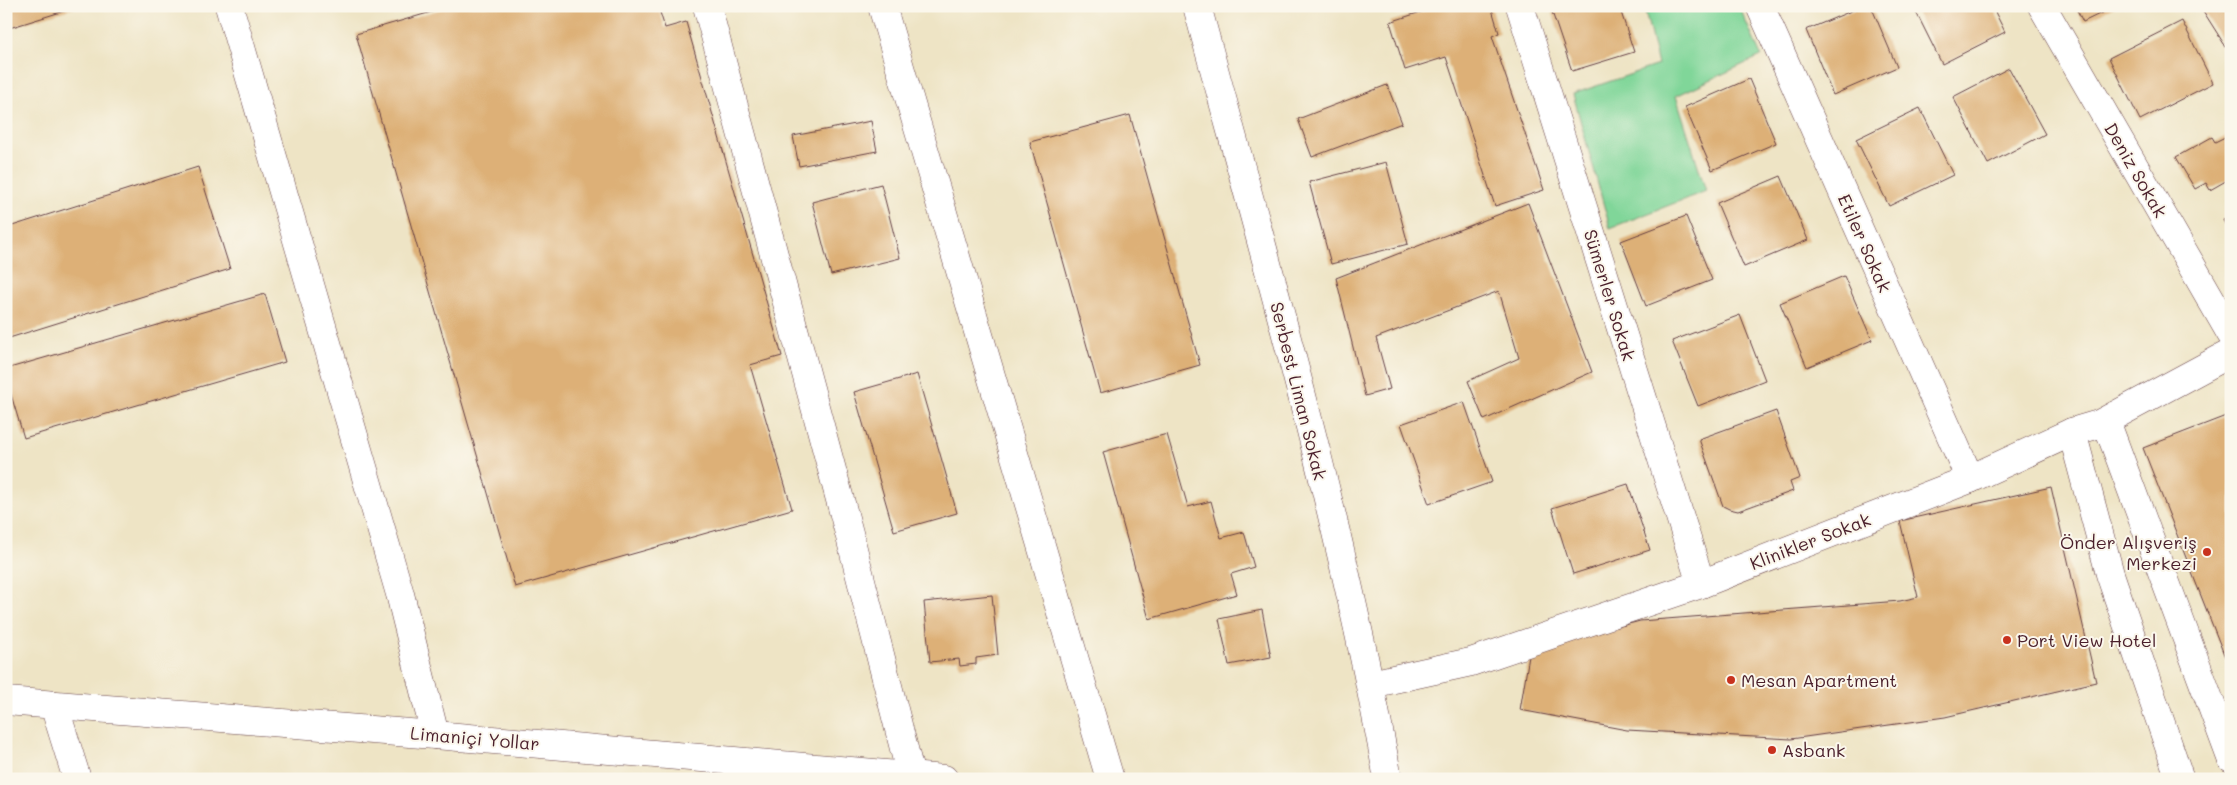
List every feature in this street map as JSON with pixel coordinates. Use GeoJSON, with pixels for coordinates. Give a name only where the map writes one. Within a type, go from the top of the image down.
{"type":"FeatureCollection","features":[{"type":"Feature","properties":{"kind":"street"},"geometry":{"type":"LineString","coordinates":[[230,6],[400,594],[435,735]]}},
{"type":"Feature","properties":{"kind":"street"},"geometry":{"type":"LineString","coordinates":[[707,6],[846,524],[911,776]]}},
{"type":"Feature","properties":{"kind":"street"},"geometry":{"type":"LineString","coordinates":[[882,6],[1110,779]]}},
{"type":"Feature","properties":{"kind":"street","name":"Serbest Liman Sokak"},"geometry":{"type":"LineString","coordinates":[[1197,6],[1299,385],[1371,684],[1388,779]]}},
{"type":"Feature","properties":{"kind":"street","name":"Sümerler Sokak"},"geometry":{"type":"LineString","coordinates":[[1520,6],[1700,584]]}},
{"type":"Feature","properties":{"kind":"street","name":"Etiler Sokak"},"geometry":{"type":"LineString","coordinates":[[1760,6],[1970,479]]}},
{"type":"Feature","properties":{"kind":"street","name":"Deniz Sokak"},"geometry":{"type":"LineString","coordinates":[[2042,6],[2231,334]]}},
{"type":"Feature","properties":{"kind":"street","name":"Klinikler Sokak"},"geometry":{"type":"LineString","coordinates":[[1371,684],[1471,662],[1700,584],[1970,479],[2072,432],[2106,421],[2231,353]]}},
{"type":"Feature","properties":{"kind":"street"},"geometry":{"type":"LineString","coordinates":[[2106,421],[2231,758]]}},
{"type":"Feature","properties":{"kind":"street"},"geometry":{"type":"LineString","coordinates":[[2072,432],[2110,574],[2180,779]]}},
{"type":"Feature","properties":{"kind":"street","name":"Limaniçi Yollar"},"geometry":{"type":"LineString","coordinates":[[6,701],[435,735],[748,770],[944,779]]}},
{"type":"Feature","properties":{"kind":"street"},"geometry":{"type":"LineString","coordinates":[[54,705],[77,779]]}},
{"type":"Feature","properties":{"kind":"green space"},"geometry":{"type":"Polygon","coordinates":[[[1644,6],[1739,6],[1761,56],[1676,96],[1706,191],[1610,228],[1573,94],[1658,65],[1644,6]]]}},
{"type":"Feature","properties":{"kind":"building"},"geometry":{"type":"Polygon","coordinates":[[[6,6],[77,6],[77,7],[6,29],[6,6]]]}},
{"type":"Feature","properties":{"kind":"building"},"geometry":{"type":"Polygon","coordinates":[[[452,6],[658,6],[665,28],[686,22],[782,356],[750,365],[792,509],[515,587],[356,34],[452,6]]]}},
{"type":"Feature","properties":{"kind":"building"},"geometry":{"type":"Polygon","coordinates":[[[1439,6],[1491,6],[1499,33],[1492,36],[1544,190],[1495,206],[1446,57],[1405,70],[1390,22],[1439,6]]]}},
{"type":"Feature","properties":{"kind":"building"},"geometry":{"type":"Polygon","coordinates":[[[1550,6],[1619,6],[1634,52],[1572,71],[1550,6]]]}},
{"type":"Feature","properties":{"kind":"building"},"geometry":{"type":"Polygon","coordinates":[[[1863,6],[1871,6],[1897,67],[1833,95],[1806,30],[1863,6]]]}},
{"type":"Feature","properties":{"kind":"building"},"geometry":{"type":"Polygon","coordinates":[[[1913,6],[1992,6],[2005,32],[1942,64],[1913,6]]]}},
{"type":"Feature","properties":{"kind":"building"},"geometry":{"type":"Polygon","coordinates":[[[2075,6],[2116,6],[2083,22],[2075,6]]]}},
{"type":"Feature","properties":{"kind":"building"},"geometry":{"type":"Polygon","coordinates":[[[2200,6],[2231,6],[2231,55],[2200,6]]]}},
{"type":"Feature","properties":{"kind":"building"},"geometry":{"type":"Polygon","coordinates":[[[2182,21],[2213,83],[2140,120],[2109,58],[2182,21]]]}},
{"type":"Feature","properties":{"kind":"building"},"geometry":{"type":"Polygon","coordinates":[[[2009,68],[2045,134],[1988,164],[1953,97],[2009,68]]]}},
{"type":"Feature","properties":{"kind":"building"},"geometry":{"type":"Polygon","coordinates":[[[1749,79],[1776,143],[1712,170],[1685,107],[1749,79]]]}},
{"type":"Feature","properties":{"kind":"building"},"geometry":{"type":"Polygon","coordinates":[[[1387,85],[1402,123],[1312,157],[1298,119],[1387,85]]]}},
{"type":"Feature","properties":{"kind":"building"},"geometry":{"type":"Polygon","coordinates":[[[1920,108],[1953,175],[1889,206],[1856,139],[1920,108]]]}},
{"type":"Feature","properties":{"kind":"building"},"geometry":{"type":"Polygon","coordinates":[[[1130,115],[1200,365],[1100,393],[1030,142],[1130,115]]]}},
{"type":"Feature","properties":{"kind":"building"},"geometry":{"type":"Polygon","coordinates":[[[871,121],[877,151],[799,166],[793,136],[871,121]]]}},
{"type":"Feature","properties":{"kind":"building"},"geometry":{"type":"Polygon","coordinates":[[[2231,134],[2231,178],[2210,190],[2206,183],[2195,189],[2176,157],[2212,137],[2215,142],[2231,134]]]}},
{"type":"Feature","properties":{"kind":"building"},"geometry":{"type":"Polygon","coordinates":[[[1386,162],[1408,244],[1331,264],[1309,182],[1386,162]]]}},
{"type":"Feature","properties":{"kind":"building"},"geometry":{"type":"Polygon","coordinates":[[[198,167],[230,269],[6,339],[6,228],[198,167]]]}},
{"type":"Feature","properties":{"kind":"building"},"geometry":{"type":"Polygon","coordinates":[[[1781,176],[1808,240],[1744,267],[1717,203],[1781,176]]]}},
{"type":"Feature","properties":{"kind":"building"},"geometry":{"type":"Polygon","coordinates":[[[881,184],[900,258],[831,275],[812,202],[881,184]]]}},
{"type":"Feature","properties":{"kind":"building"},"geometry":{"type":"Polygon","coordinates":[[[1528,203],[1592,372],[1484,420],[1468,381],[1519,358],[1499,291],[1376,338],[1390,389],[1365,396],[1336,278],[1528,203]]]}},
{"type":"Feature","properties":{"kind":"building"},"geometry":{"type":"Polygon","coordinates":[[[1686,216],[1712,280],[1646,306],[1621,241],[1686,216]]]}},
{"type":"Feature","properties":{"kind":"building"},"geometry":{"type":"Polygon","coordinates":[[[2231,216],[2231,236],[2223,220],[2231,216]]]}},
{"type":"Feature","properties":{"kind":"building"},"geometry":{"type":"Polygon","coordinates":[[[1844,276],[1872,340],[1807,367],[1780,303],[1844,276]]]}},
{"type":"Feature","properties":{"kind":"building"},"geometry":{"type":"Polygon","coordinates":[[[265,294],[285,362],[24,438],[6,378],[6,369],[265,294]]]}},
{"type":"Feature","properties":{"kind":"building"},"geometry":{"type":"Polygon","coordinates":[[[1740,315],[1765,380],[1698,406],[1672,341],[1740,315]]]}},
{"type":"Feature","properties":{"kind":"building"},"geometry":{"type":"Polygon","coordinates":[[[917,374],[957,513],[894,531],[854,392],[917,374]]]}},
{"type":"Feature","properties":{"kind":"building"},"geometry":{"type":"Polygon","coordinates":[[[1464,402],[1492,482],[1429,504],[1401,424],[1464,402]]]}},
{"type":"Feature","properties":{"kind":"building"},"geometry":{"type":"Polygon","coordinates":[[[1776,411],[1800,478],[1790,482],[1793,491],[1738,511],[1723,506],[1699,439],[1776,411]]]}},
{"type":"Feature","properties":{"kind":"building","name":"Önder Alışveriş Merkezi"},"geometry":{"type":"Polygon","coordinates":[[[2231,414],[2231,655],[2225,657],[2143,448],[2231,414]]]}},
{"type":"Feature","properties":{"kind":"building"},"geometry":{"type":"Polygon","coordinates":[[[1167,434],[1188,507],[1211,501],[1221,538],[1244,532],[1254,567],[1231,574],[1237,594],[1149,619],[1103,452],[1167,434]]]}},
{"type":"Feature","properties":{"kind":"building"},"geometry":{"type":"Polygon","coordinates":[[[1628,484],[1650,550],[1573,574],[1552,508],[1628,484]]]}},
{"type":"Feature","properties":{"kind":"building"},"geometry":{"type":"Polygon","coordinates":[[[2051,487],[2096,682],[1945,717],[1791,739],[1627,730],[1520,710],[1530,650],[1640,621],[1900,601],[1918,597],[1900,521],[2051,487]]]}},
{"type":"Feature","properties":{"kind":"building"},"geometry":{"type":"Polygon","coordinates":[[[992,595],[998,655],[976,658],[976,664],[960,666],[959,659],[930,662],[924,602],[992,595]]]}},
{"type":"Feature","properties":{"kind":"building"},"geometry":{"type":"Polygon","coordinates":[[[1262,610],[1271,657],[1229,665],[1219,619],[1262,610]]]}},
{"type":"Feature","properties":{"kind":"place","name":"Önder Alışveriş Merkezi"},"geometry":{"type":"Point","coordinates":[2207,552]}},
{"type":"Feature","properties":{"kind":"place","name":"Port View Hotel"},"geometry":{"type":"Point","coordinates":[2007,640]}},
{"type":"Feature","properties":{"kind":"place","name":"Mesan Apartment"},"geometry":{"type":"Point","coordinates":[1731,680]}},
{"type":"Feature","properties":{"kind":"place","name":"Asbank"},"geometry":{"type":"Point","coordinates":[1772,750]}}]}
